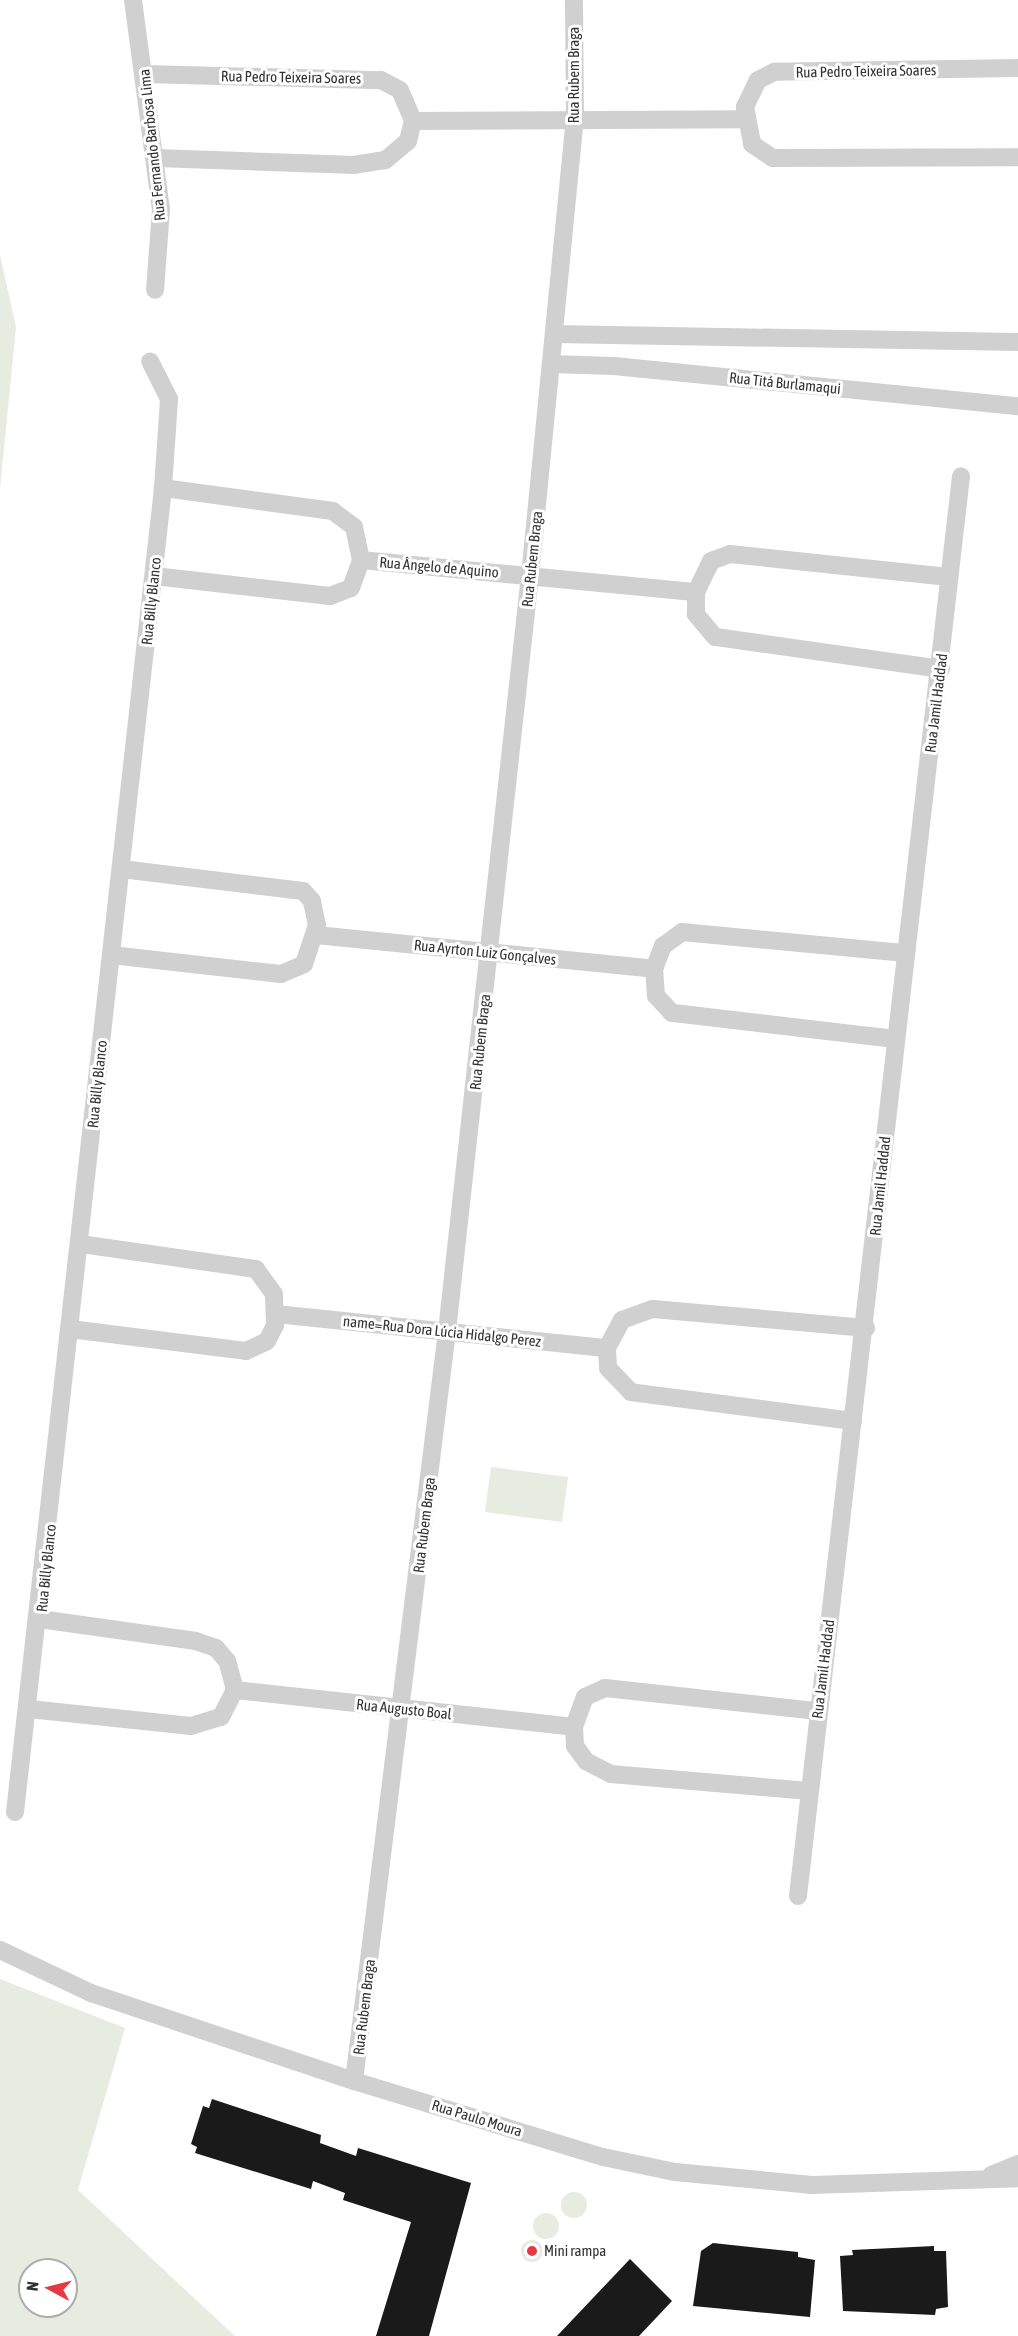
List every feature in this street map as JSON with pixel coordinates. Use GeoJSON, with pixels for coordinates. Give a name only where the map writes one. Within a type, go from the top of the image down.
{"type":"FeatureCollection","features":[{"type":"Feature","properties":{"kind":"street","name":"Rua Fernando Barbosa Lima"},"geometry":{"type":"LineString","coordinates":[[133,0],[156,158],[162,247],[155,290]]}},
{"type":"Feature","properties":{"kind":"street","name":"Rua Rubem Braga"},"geometry":{"type":"LineString","coordinates":[[354,2081],[447,1331],[530,576],[574,118],[574,0]]}},
{"type":"Feature","properties":{"kind":"street","name":"Rua Pedro Teixeira Soares"},"geometry":{"type":"LineString","coordinates":[[1018,68],[774,72],[751,89],[746,119],[752,144],[773,158],[1018,157]]}},
{"type":"Feature","properties":{"kind":"street","name":"Rua Pedro Teixeira Soares"},"geometry":{"type":"LineString","coordinates":[[145,74],[381,80],[400,90],[413,121]]}},
{"type":"Feature","properties":{"kind":"street"},"geometry":{"type":"LineString","coordinates":[[156,158],[355,165],[391,156],[408,141],[413,121],[574,118],[746,119]]}},
{"type":"Feature","properties":{"kind":"street"},"geometry":{"type":"LineString","coordinates":[[555,334],[1018,342]]}},
{"type":"Feature","properties":{"kind":"street","name":"Rua Billy Blanco"},"geometry":{"type":"LineString","coordinates":[[15,1812],[40,1619],[163,488],[169,399],[150,361]]}},
{"type":"Feature","properties":{"kind":"street","name":"Rua Titá Burlamaqui"},"geometry":{"type":"LineString","coordinates":[[552,364],[1018,406]]}},
{"type":"Feature","properties":{"kind":"street","name":"Rua Jamil Haddad"},"geometry":{"type":"LineString","coordinates":[[798,1896],[818,1712],[866,1328],[903,953],[940,669],[961,476]]}},
{"type":"Feature","properties":{"kind":"street","name":"Rua Ângelo de Aquino"},"geometry":{"type":"LineString","coordinates":[[154,576],[330,596],[351,588],[361,560],[354,527],[333,511],[163,488]]}},
{"type":"Feature","properties":{"kind":"street"},"geometry":{"type":"LineString","coordinates":[[940,669],[715,637],[696,614],[696,592],[711,561],[730,554],[949,578]]}},
{"type":"Feature","properties":{"kind":"street","name":"Rua Ângelo de Aquino"},"geometry":{"type":"LineString","coordinates":[[361,560],[696,592]]}},
{"type":"Feature","properties":{"kind":"street"},"geometry":{"type":"LineString","coordinates":[[111,955],[281,974],[304,964],[316,934],[317,916],[303,891],[121,869]]}},
{"type":"Feature","properties":{"kind":"street"},"geometry":{"type":"LineString","coordinates":[[895,1040],[672,1013],[656,996],[654,969],[663,946],[681,932],[903,953]]}},
{"type":"Feature","properties":{"kind":"street","name":"Rua Ayrton Luiz Gonçalves"},"geometry":{"type":"LineString","coordinates":[[316,934],[654,969]]}},
{"type":"Feature","properties":{"kind":"street"},"geometry":{"type":"LineString","coordinates":[[70,1329],[246,1351],[267,1341],[276,1314],[267,1280],[256,1269],[80,1244]]}},
{"type":"Feature","properties":{"kind":"street"},"geometry":{"type":"LineString","coordinates":[[853,1422],[631,1392],[608,1368],[607,1347],[622,1320],[653,1309],[866,1328]]}},
{"type":"Feature","properties":{"kind":"street","name":"name=Rua Dora Lúcia Hidalgo Perez"},"geometry":{"type":"LineString","coordinates":[[276,1314],[607,1347]]}},
{"type":"Feature","properties":{"kind":"street"},"geometry":{"type":"LineString","coordinates":[[29,1709],[191,1726],[221,1717],[235,1690],[227,1661],[206,1644],[40,1619]]}},
{"type":"Feature","properties":{"kind":"street"},"geometry":{"type":"LineString","coordinates":[[809,1791],[611,1774],[586,1761],[575,1746],[574,1727],[585,1697],[605,1688],[818,1712]]}},
{"type":"Feature","properties":{"kind":"street","name":"Rua Augusto Boal"},"geometry":{"type":"LineString","coordinates":[[235,1690],[574,1727]]}},
{"type":"Feature","properties":{"kind":"street","name":"Rua Paulo Moura"},"geometry":{"type":"LineString","coordinates":[[0,1950],[91,1993],[354,2081],[603,2157],[675,2172],[812,2185],[1018,2178]]}},
{"type":"Feature","properties":{"kind":"street","name":"Rua Paulo Moura"},"geometry":{"type":"LineString","coordinates":[[976,2181],[1018,2164]]}},
{"type":"Feature","properties":{"kind":"shaded area"},"geometry":{"type":"Polygon","coordinates":[[[0,255],[16,327],[0,489],[0,255]]]}},
{"type":"Feature","properties":{"kind":"shaded area"},"geometry":{"type":"Polygon","coordinates":[[[491,1467],[568,1477],[562,1522],[485,1512],[491,1467]]]}},
{"type":"Feature","properties":{"kind":"shaded area"},"geometry":{"type":"Polygon","coordinates":[[[0,1979],[125,2028],[78,2190],[235,2336],[0,2336],[0,1979]]]}},
{"type":"Feature","properties":{"kind":"shaded area"},"geometry":{"type":"Polygon","coordinates":[[[574,2192],[583,2196],[587,2205],[583,2214],[574,2218],[565,2214],[561,2205],[565,2196],[574,2192]]]}},
{"type":"Feature","properties":{"kind":"shaded area"},"geometry":{"type":"Polygon","coordinates":[[[546,2213],[555,2217],[559,2226],[555,2235],[546,2239],[537,2235],[533,2226],[537,2217],[546,2213]]]}},
{"type":"Feature","properties":{"kind":"shaded area","name":"Mini rampa"},"geometry":{"type":"Polygon","coordinates":[[[532,2240],[540,2243],[543,2251],[540,2259],[532,2262],[524,2259],[521,2251],[524,2243],[532,2240]]]}},
{"type":"Feature","properties":{"kind":"building"},"geometry":{"type":"Polygon","coordinates":[[[212,2099],[321,2135],[320,2143],[356,2156],[358,2148],[471,2183],[429,2336],[376,2336],[411,2222],[343,2200],[345,2193],[313,2181],[311,2189],[195,2153],[197,2147],[191,2144],[203,2106],[209,2108],[212,2099]]]}},
{"type":"Feature","properties":{"kind":"building"},"geometry":{"type":"Polygon","coordinates":[[[713,2243],[798,2252],[798,2257],[815,2260],[810,2317],[693,2306],[701,2251],[713,2243]]]}},
{"type":"Feature","properties":{"kind":"building"},"geometry":{"type":"Polygon","coordinates":[[[934,2246],[934,2251],[946,2251],[948,2307],[936,2309],[935,2315],[843,2311],[840,2256],[853,2255],[852,2250],[934,2246]]]}},
{"type":"Feature","properties":{"kind":"building"},"geometry":{"type":"Polygon","coordinates":[[[630,2259],[672,2301],[639,2336],[557,2336],[630,2259]]]}},
{"type":"Feature","properties":{"kind":"place","name":"Mini rampa"},"geometry":{"type":"Point","coordinates":[532,2251]}}]}
